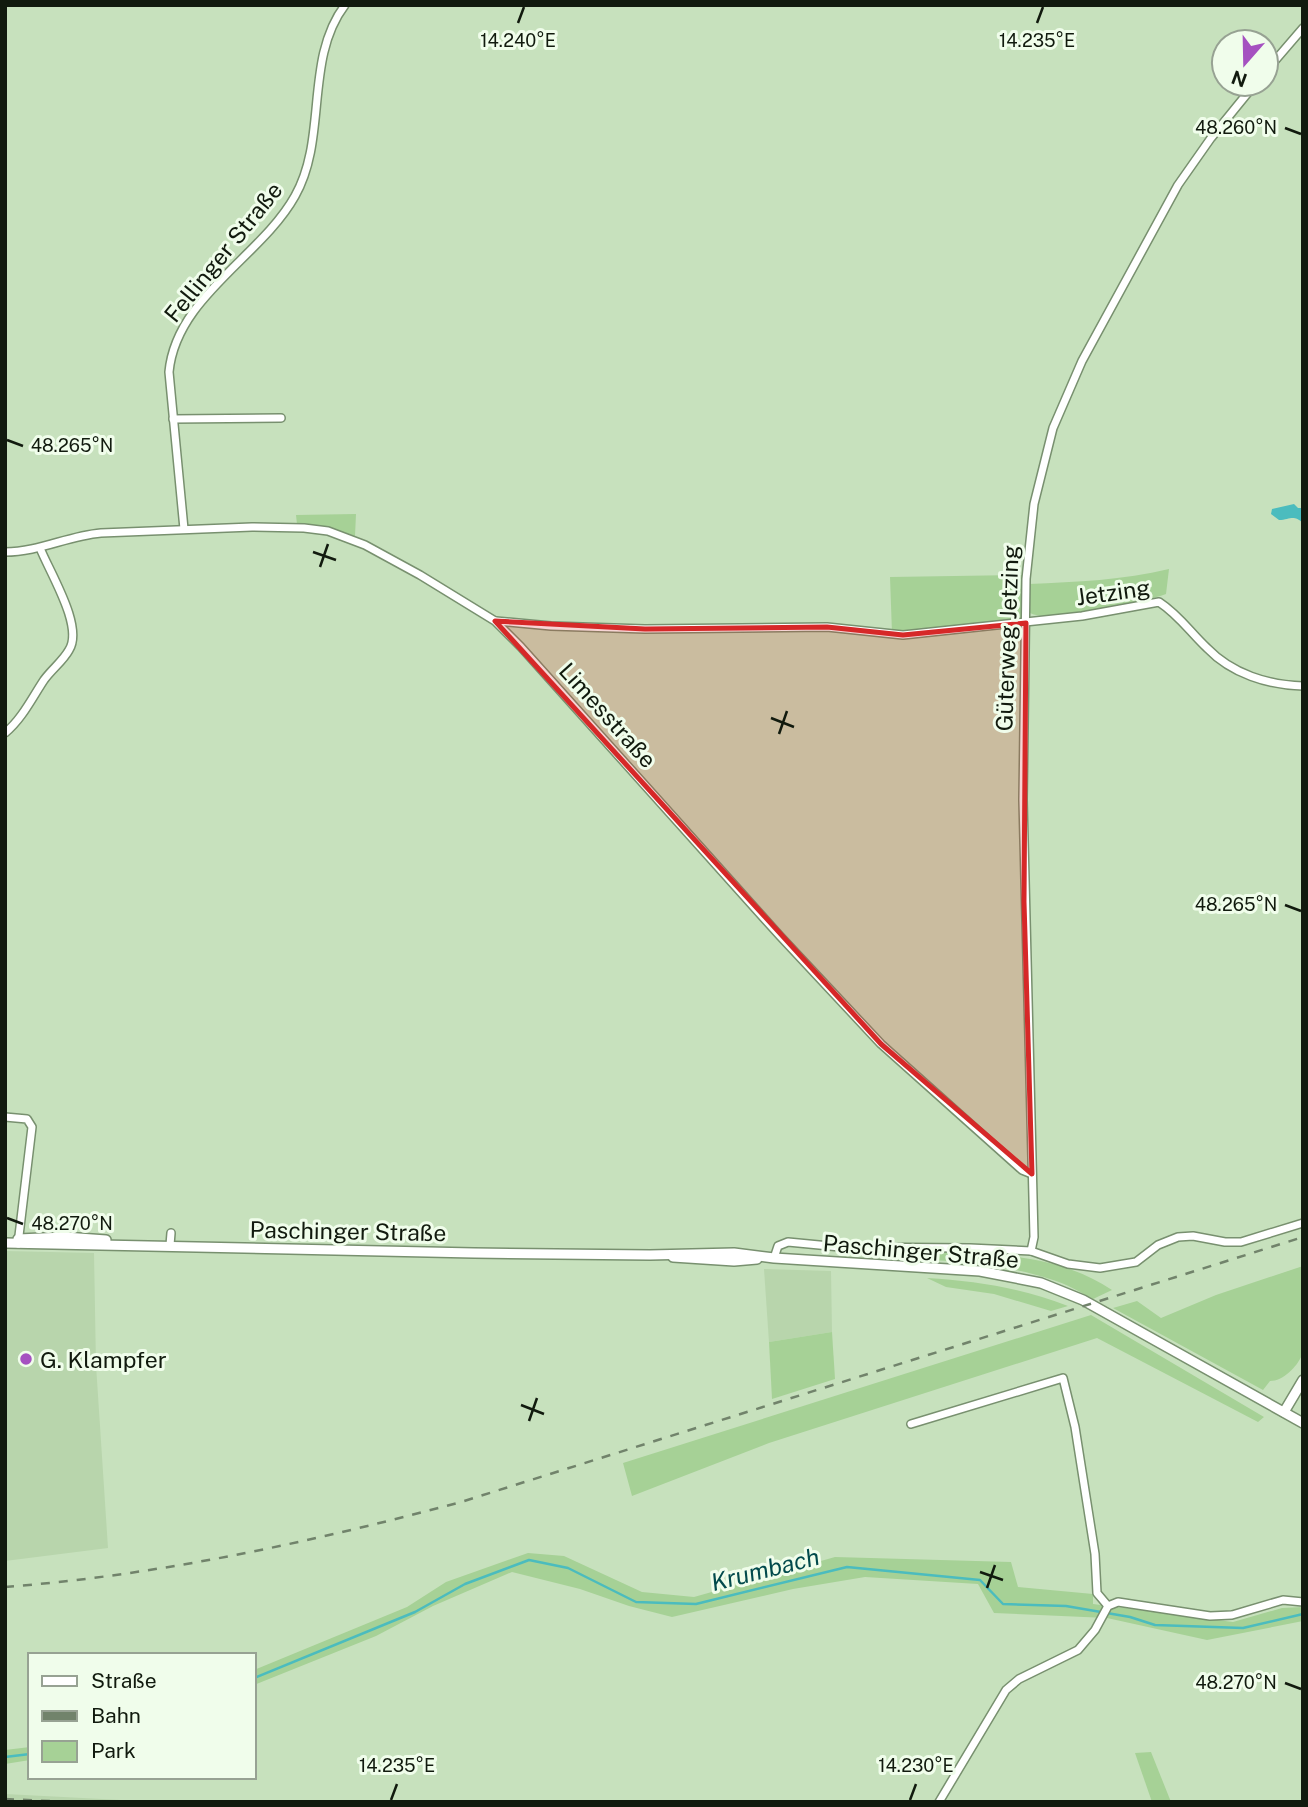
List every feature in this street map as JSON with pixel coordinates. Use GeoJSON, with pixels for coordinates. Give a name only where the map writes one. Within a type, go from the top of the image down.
{"type":"FeatureCollection","features":[{"type":"Feature","properties":{"kind":"street","name":"Fellinger Straße"},"geometry":{"type":"LineString","coordinates":[[184,529],[169,372],[176,338],[193,312],[281,216],[299,187],[310,153],[324,56],[334,23],[345,5]]}},
{"type":"Feature","properties":{"kind":"street"},"geometry":{"type":"LineString","coordinates":[[1280,55],[1303,28]]}},
{"type":"Feature","properties":{"kind":"street","name":"Güterweg Jetzing"},"geometry":{"type":"LineString","coordinates":[[1031,1251],[1034,1237],[1024,876],[1023,710],[1026,579],[1034,504],[1047,448],[1072,382],[1178,185],[1210,138],[1243,98]]}},
{"type":"Feature","properties":{"kind":"street"},"geometry":{"type":"LineString","coordinates":[[173,419],[281,418]]}},
{"type":"Feature","properties":{"kind":"street","name":"Limesstraße"},"geometry":{"type":"LineString","coordinates":[[5,552],[40,548],[78,535],[184,529],[304,528],[341,535],[411,569],[495,621],[873,1036],[1022,1170],[1032,1174]]}},
{"type":"Feature","properties":{"kind":"street"},"geometry":{"type":"LineString","coordinates":[[5,733],[19,719],[49,673],[69,652],[74,637],[71,618],[40,548]]}},
{"type":"Feature","properties":{"kind":"street","name":"Jetzing"},"geometry":{"type":"LineString","coordinates":[[495,621],[645,629],[827,627],[903,635],[1082,616],[1159,602],[1181,619],[1208,650],[1241,672],[1269,682],[1303,685]]}},
{"type":"Feature","properties":{"kind":"street"},"geometry":{"type":"LineString","coordinates":[[5,1117],[27,1119],[32,1126],[18,1241]]}},
{"type":"Feature","properties":{"kind":"street"},"geometry":{"type":"LineString","coordinates":[[774,1258],[778,1246],[788,1242],[840,1247],[1031,1251],[1051,1260],[1079,1266],[1111,1267],[1136,1262],[1158,1245],[1178,1237],[1194,1236],[1241,1242],[1303,1223]]}},
{"type":"Feature","properties":{"kind":"street"},"geometry":{"type":"LineString","coordinates":[[170,1245],[171,1233]]}},
{"type":"Feature","properties":{"kind":"street","name":"Paschinger Straße"},"geometry":{"type":"LineString","coordinates":[[5,1242],[65,1237],[128,1244],[278,1249],[650,1255],[734,1261],[774,1258],[980,1271],[1041,1283],[1060,1290],[1103,1311],[1303,1423]]}},
{"type":"Feature","properties":{"kind":"street"},"geometry":{"type":"LineString","coordinates":[[911,1423],[1063,1378],[1075,1427],[1095,1554],[1097,1593],[1108,1606]]}},
{"type":"Feature","properties":{"kind":"street"},"geometry":{"type":"LineString","coordinates":[[1284,1412],[1303,1380]]}},
{"type":"Feature","properties":{"kind":"street"},"geometry":{"type":"LineString","coordinates":[[939,1802],[1006,1690],[1019,1679],[1078,1650],[1087,1641],[1108,1606],[1118,1602],[1210,1616],[1232,1615],[1283,1601],[1303,1602]]}},
{"type":"Feature","properties":{"kind":"highlighted area"},"geometry":{"type":"Polygon","coordinates":[[[495,621],[645,629],[827,627],[903,635],[1026,623],[1024,902],[1032,1174],[881,1044],[495,621]]]}},
{"type":"Feature","properties":{"kind":"shaded area"},"geometry":{"type":"Polygon","coordinates":[[[5,1251],[94,1253],[96,1365],[108,1548],[5,1561],[5,1251]]]}},
{"type":"Feature","properties":{"kind":"shaded area"},"geometry":{"type":"Polygon","coordinates":[[[764,1269],[831,1271],[832,1332],[769,1342],[764,1269]]]}},
{"type":"Feature","properties":{"kind":"shaded area"},"geometry":{"type":"Polygon","coordinates":[[[5,1794],[160,1802],[5,1802],[5,1794]]]}},
{"type":"Feature","properties":{"kind":"green space"},"geometry":{"type":"Polygon","coordinates":[[[356,514],[355,536],[329,528],[297,524],[296,515],[356,514]]]}},
{"type":"Feature","properties":{"kind":"green space"},"geometry":{"type":"Polygon","coordinates":[[[1169,569],[1166,594],[1154,598],[1077,614],[1041,616],[1030,613],[1029,584],[1117,578],[1169,569]]]}},
{"type":"Feature","properties":{"kind":"green space"},"geometry":{"type":"Polygon","coordinates":[[[1023,575],[1021,617],[1016,622],[892,633],[890,577],[1023,575]]]}},
{"type":"Feature","properties":{"kind":"green space"},"geometry":{"type":"Polygon","coordinates":[[[915,1252],[992,1254],[1042,1261],[1089,1277],[1112,1290],[1093,1299],[1063,1284],[1036,1275],[984,1265],[914,1259],[915,1252]]]}},
{"type":"Feature","properties":{"kind":"green space"},"geometry":{"type":"Polygon","coordinates":[[[1303,1266],[1302,1355],[1289,1372],[1280,1379],[1270,1381],[1263,1390],[1113,1308],[1137,1301],[1161,1318],[1216,1295],[1303,1266]]]}},
{"type":"Feature","properties":{"kind":"green space"},"geometry":{"type":"Polygon","coordinates":[[[927,1278],[999,1286],[1068,1306],[1051,1311],[994,1294],[946,1287],[927,1278]]]}},
{"type":"Feature","properties":{"kind":"green space"},"geometry":{"type":"Polygon","coordinates":[[[1091,1315],[1264,1417],[1258,1422],[1097,1338],[769,1443],[632,1496],[623,1463],[1091,1315]]]}},
{"type":"Feature","properties":{"kind":"green space"},"geometry":{"type":"Polygon","coordinates":[[[832,1332],[835,1379],[772,1399],[769,1342],[832,1332]]]}},
{"type":"Feature","properties":{"kind":"green space"},"geometry":{"type":"Polygon","coordinates":[[[528,1553],[564,1556],[642,1592],[694,1597],[835,1557],[1011,1562],[1018,1587],[1093,1594],[1093,1604],[1233,1622],[1282,1608],[1303,1607],[1303,1621],[1207,1640],[1107,1618],[994,1613],[978,1584],[865,1577],[793,1589],[672,1617],[512,1572],[433,1606],[376,1636],[256,1684],[256,1669],[407,1607],[446,1582],[528,1553]]]}},
{"type":"Feature","properties":{"kind":"green space"},"geometry":{"type":"Polygon","coordinates":[[[28,1747],[28,1760],[5,1764],[5,1750],[28,1747]]]}},
{"type":"Feature","properties":{"kind":"green space"},"geometry":{"type":"Polygon","coordinates":[[[1151,1752],[1171,1802],[1152,1802],[1135,1753],[1151,1752]]]}},
{"type":"Feature","properties":{"kind":"water"},"geometry":{"type":"Polygon","coordinates":[[[1294,504],[1303,508],[1303,523],[1294,518],[1279,520],[1271,514],[1272,509],[1294,504]]]}},
{"type":"Feature","properties":{"kind":"waterway","name":"Krumbach"},"geometry":{"type":"LineString","coordinates":[[256,1677],[415,1612],[465,1584],[529,1560],[568,1568],[636,1602],[696,1604],[847,1567],[980,1580],[1003,1604],[1066,1606],[1130,1617],[1155,1625],[1243,1628],[1303,1614]]}},
{"type":"Feature","properties":{"kind":"waterway","name":"Krumbach"},"geometry":{"type":"LineString","coordinates":[[5,1757],[28,1754]]}},
{"type":"Feature","properties":{"kind":"railway"},"geometry":{"type":"LineString","coordinates":[[5,1587],[121,1574],[235,1555],[461,1502],[1303,1237]]}},
{"type":"Feature","properties":{"kind":"railway"},"geometry":{"type":"LineString","coordinates":[[5,1799],[70,1802]]}},
{"type":"Feature","properties":{"kind":"place","name":"G. Klampfer"},"geometry":{"type":"Point","coordinates":[26,1359]}}]}
